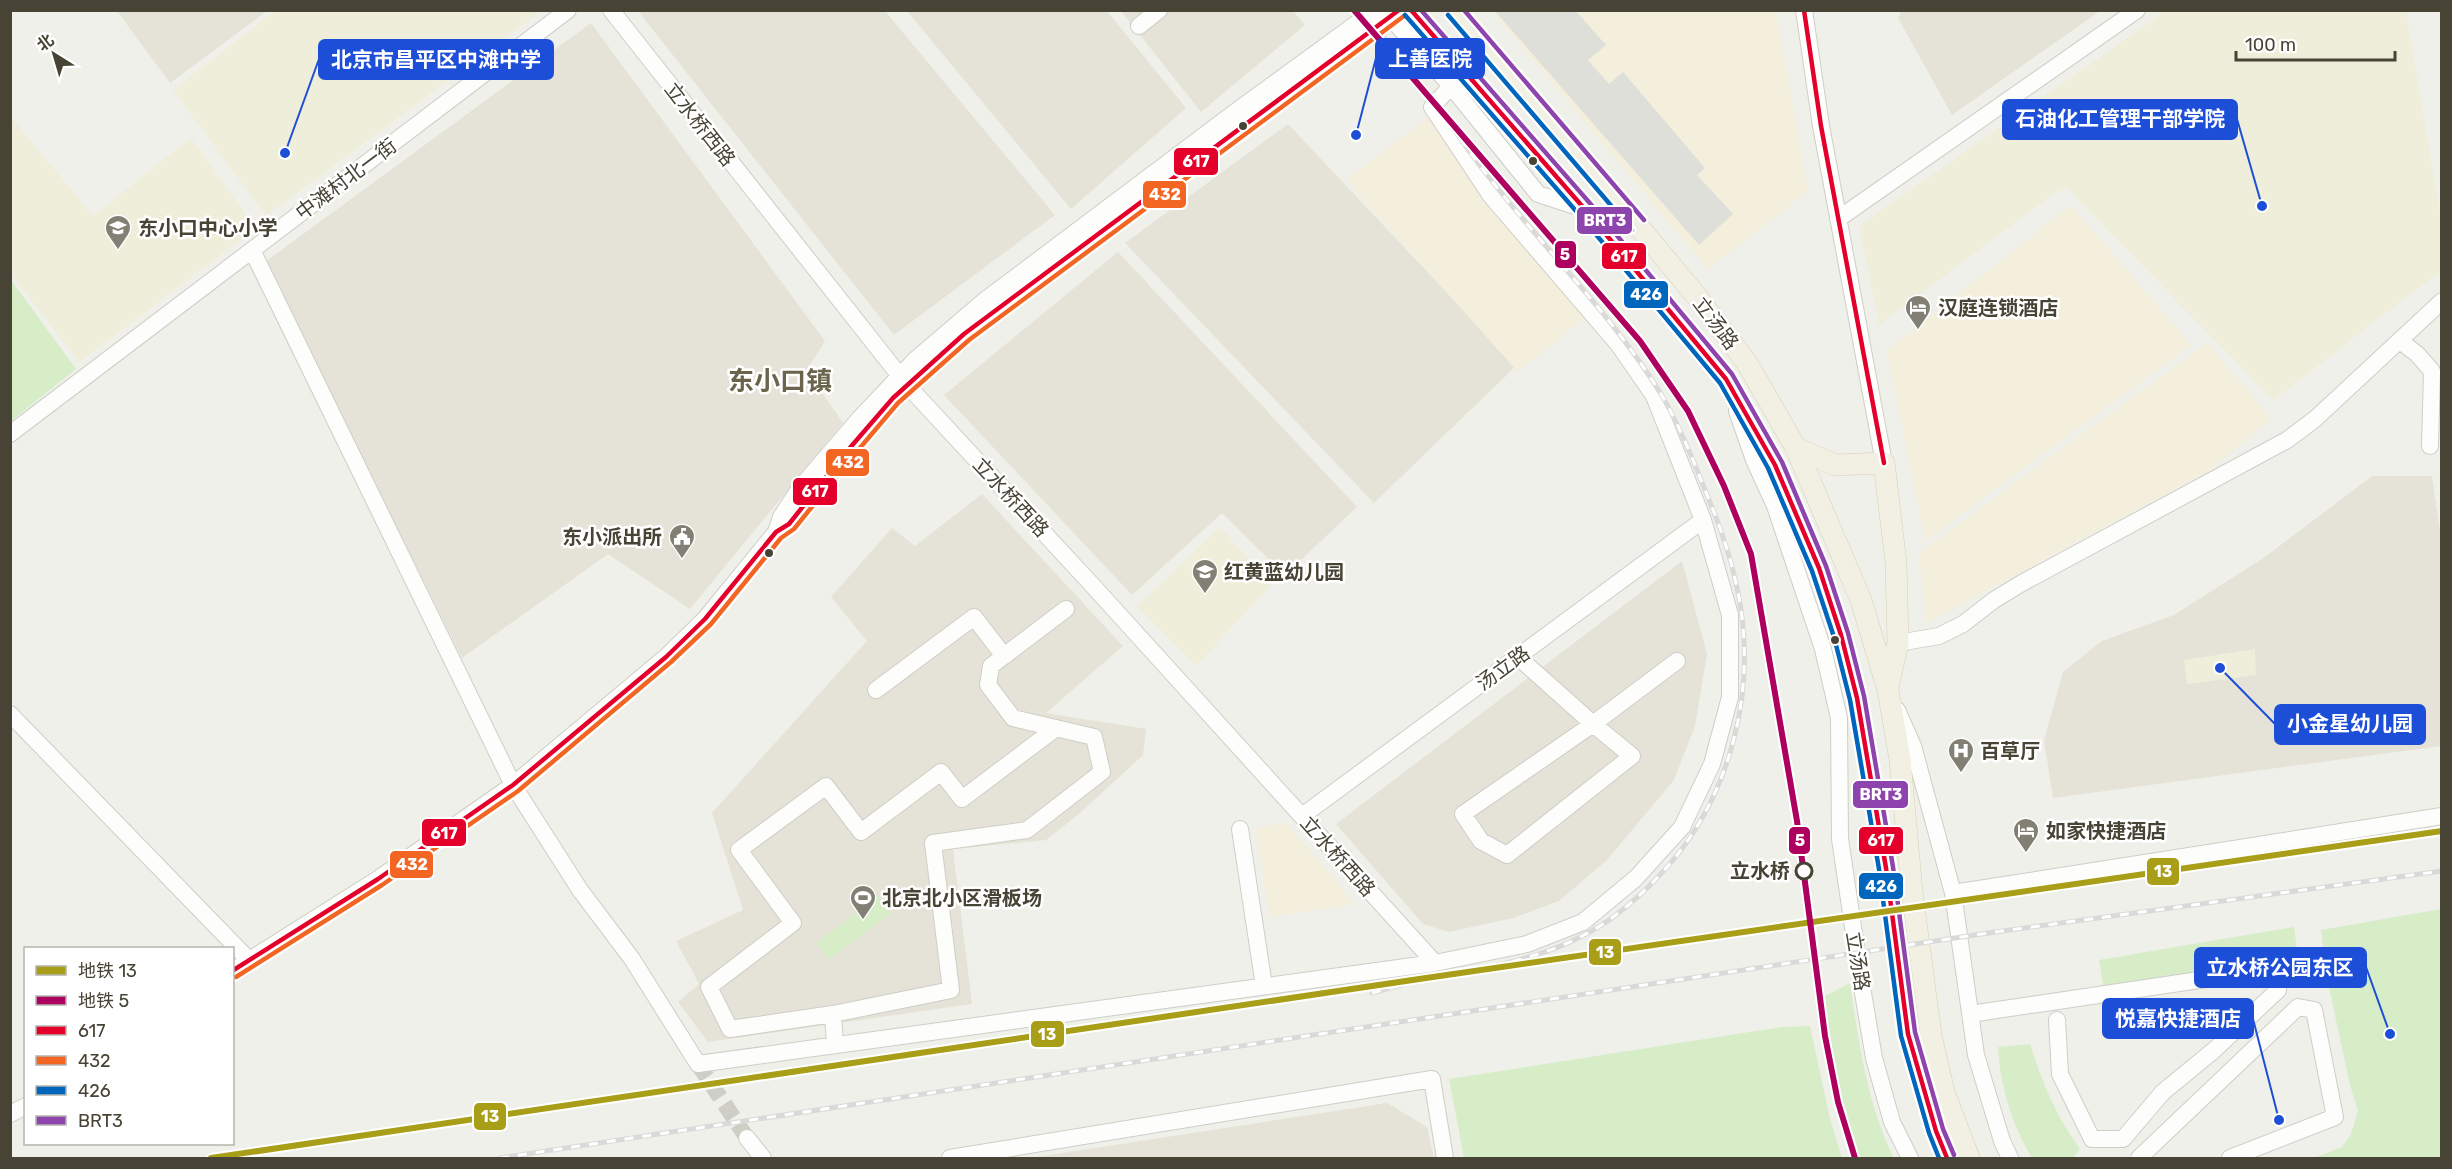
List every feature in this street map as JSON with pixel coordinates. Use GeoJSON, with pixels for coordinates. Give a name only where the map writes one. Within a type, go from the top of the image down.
{"type":"FeatureCollection","features":[{"type":"Feature","properties":{"kind":"main road","name":"立汤路"},"geometry":{"type":"LineString","coordinates":[[1411,10],[1584,209],[1726,379],[1775,465],[1819,568],[1841,635],[1857,698],[1886,868],[1908,1034],[1936,1131],[1947,1158]]}},
{"type":"Feature","properties":{"kind":"main road","name":"立汤路"},"geometry":{"type":"LineString","coordinates":[[1454,10],[1692,290],[1747,363],[1796,448],[1861,600],[1888,690],[1900,760],[1912,892],[1931,1035],[1944,1092],[1969,1158]]}},
{"type":"Feature","properties":{"kind":"main road"},"geometry":{"type":"LineString","coordinates":[[1796,448],[1834,465],[1884,463],[1896,562],[1898,643],[1888,690]]}},
{"type":"Feature","properties":{"kind":"street","name":"中滩村北一街"},"geometry":{"type":"LineString","coordinates":[[10,434],[568,10]]}},
{"type":"Feature","properties":{"kind":"street","name":"立水桥西路"},"geometry":{"type":"LineString","coordinates":[[611,10],[903,380],[1435,963]]}},
{"type":"Feature","properties":{"kind":"street"},"geometry":{"type":"LineString","coordinates":[[1139,26],[1159,10]]}},
{"type":"Feature","properties":{"kind":"street"},"geometry":{"type":"LineString","coordinates":[[1804,10],[1838,219],[1884,463]]}},
{"type":"Feature","properties":{"kind":"street"},"geometry":{"type":"LineString","coordinates":[[1838,219],[2137,10]]}},
{"type":"Feature","properties":{"kind":"street"},"geometry":{"type":"LineString","coordinates":[[234,970],[378,879],[513,784],[666,657],[705,619],[776,532],[789,524],[903,380],[1387,12],[1451,86],[1538,194],[1584,209]]}},
{"type":"Feature","properties":{"kind":"street"},"geometry":{"type":"LineString","coordinates":[[252,250],[513,784],[580,890],[632,959],[698,1064],[1264,987],[1435,963],[1527,944],[1583,922],[1636,878],[1682,827],[1713,764],[1730,698],[1730,615],[1703,520],[1654,396],[1618,344],[1491,196],[1432,107],[1451,86]]}},
{"type":"Feature","properties":{"kind":"street"},"geometry":{"type":"LineString","coordinates":[[1898,643],[1939,636],[1964,624],[1994,600],[2022,583],[2287,440],[2315,419],[2442,301]]}},
{"type":"Feature","properties":{"kind":"street"},"geometry":{"type":"LineString","coordinates":[[2400,341],[2417,354],[2432,371],[2430,446]]}},
{"type":"Feature","properties":{"kind":"street","name":"立汤路"},"geometry":{"type":"LineString","coordinates":[[1726,379],[1754,460],[1775,506],[1819,637],[1839,718],[1840,839],[1862,987],[1874,1058],[1892,1122],[1910,1158]]}},
{"type":"Feature","properties":{"kind":"street","name":"汤立路"},"geometry":{"type":"LineString","coordinates":[[1302,816],[1703,520]]}},
{"type":"Feature","properties":{"kind":"street"},"geometry":{"type":"LineString","coordinates":[[1056,728],[962,799],[941,772],[861,832],[826,786],[739,850],[794,923],[709,987],[730,1029],[833,1014],[951,990],[933,843],[1027,830],[1102,772],[1094,737],[1056,728],[1013,718],[988,686],[991,666],[1066,609]]}},
{"type":"Feature","properties":{"kind":"street"},"geometry":{"type":"LineString","coordinates":[[876,690],[974,617],[1004,656]]}},
{"type":"Feature","properties":{"kind":"street"},"geometry":{"type":"LineString","coordinates":[[1518,657],[1593,724],[1632,756],[1507,855],[1480,841],[1463,814],[1593,724],[1677,661]]}},
{"type":"Feature","properties":{"kind":"street","name":"立汤路"},"geometry":{"type":"LineString","coordinates":[[1888,690],[1913,746],[1953,893],[1976,1055],[2002,1141],[2010,1158]]}},
{"type":"Feature","properties":{"kind":"street"},"geometry":{"type":"LineString","coordinates":[[10,714],[249,960]]}},
{"type":"Feature","properties":{"kind":"street"},"geometry":{"type":"LineString","coordinates":[[1953,893],[2442,816]]}},
{"type":"Feature","properties":{"kind":"street"},"geometry":{"type":"LineString","coordinates":[[1240,829],[1264,987]]}},
{"type":"Feature","properties":{"kind":"street"},"geometry":{"type":"LineString","coordinates":[[1970,1014],[2280,968],[2278,990],[2213,1051],[2163,1092],[2123,1139],[2092,1139],[2060,1074],[2057,1020]]}},
{"type":"Feature","properties":{"kind":"street"},"geometry":{"type":"LineString","coordinates":[[2139,1158],[2298,1007],[2314,1010],[2335,1117],[2230,1158]]}},
{"type":"Feature","properties":{"kind":"street"},"geometry":{"type":"LineString","coordinates":[[833,1014],[836,1045]]}},
{"type":"Feature","properties":{"kind":"street"},"geometry":{"type":"LineString","coordinates":[[950,1158],[1432,1079],[1445,1158]]}},
{"type":"Feature","properties":{"kind":"street"},"geometry":{"type":"LineString","coordinates":[[10,1114],[24,1107]]}},
{"type":"Feature","properties":{"kind":"street"},"geometry":{"type":"LineString","coordinates":[[747,1138],[763,1158]]}},
{"type":"Feature","properties":{"kind":"shaded area"},"geometry":{"type":"Polygon","coordinates":[[[1901,10],[2100,11],[1952,115],[1898,18],[1901,10]]]}},
{"type":"Feature","properties":{"kind":"shaded area"},"geometry":{"type":"Polygon","coordinates":[[[117,11],[267,11],[170,83],[117,11]]]}},
{"type":"Feature","properties":{"kind":"shaded area"},"geometry":{"type":"Polygon","coordinates":[[[275,11],[541,11],[266,216],[173,90],[275,11]]]}},
{"type":"Feature","properties":{"kind":"shaded area"},"geometry":{"type":"Polygon","coordinates":[[[638,11],[885,11],[1055,215],[894,335],[638,11]]]}},
{"type":"Feature","properties":{"kind":"shaded area"},"geometry":{"type":"Polygon","coordinates":[[[907,11],[1107,11],[1186,108],[1071,209],[907,11]]]}},
{"type":"Feature","properties":{"kind":"shaded area"},"geometry":{"type":"Polygon","coordinates":[[[1121,11],[1293,11],[1305,25],[1201,112],[1121,11]]]}},
{"type":"Feature","properties":{"kind":"shaded area"},"geometry":{"type":"Polygon","coordinates":[[[1492,11],[1776,11],[1808,191],[1708,269],[1492,11]]]}},
{"type":"Feature","properties":{"kind":"shaded area"},"geometry":{"type":"Polygon","coordinates":[[[1495,11],[1576,11],[1606,45],[1588,60],[1609,84],[1623,72],[1705,168],[1697,175],[1733,214],[1699,245],[1495,11]]]}},
{"type":"Feature","properties":{"kind":"shaded area"},"geometry":{"type":"Polygon","coordinates":[[[2166,11],[2406,11],[2441,219],[2441,271],[2273,400],[2067,188],[2055,193],[1879,325],[1859,226],[2166,11]]]}},
{"type":"Feature","properties":{"kind":"shaded area"},"geometry":{"type":"Polygon","coordinates":[[[591,23],[825,341],[807,370],[843,423],[690,609],[608,554],[462,658],[265,262],[591,23]]]}},
{"type":"Feature","properties":{"kind":"shaded area"},"geometry":{"type":"Polygon","coordinates":[[[1429,116],[1588,315],[1518,372],[1346,180],[1429,116]]]}},
{"type":"Feature","properties":{"kind":"shaded area","name":"东小口中心小学"},"geometry":{"type":"Polygon","coordinates":[[[11,117],[93,216],[191,138],[256,228],[79,362],[11,274],[11,117]]]}},
{"type":"Feature","properties":{"kind":"shaded area"},"geometry":{"type":"Polygon","coordinates":[[[1288,124],[1516,366],[1374,503],[1125,243],[1288,124]]]}},
{"type":"Feature","properties":{"kind":"shaded area"},"geometry":{"type":"Polygon","coordinates":[[[2071,205],[2191,345],[1925,541],[1887,351],[2071,205]]]}},
{"type":"Feature","properties":{"kind":"shaded area"},"geometry":{"type":"Polygon","coordinates":[[[1118,252],[1357,507],[1285,575],[1222,513],[1132,595],[944,395],[1118,252]]]}},
{"type":"Feature","properties":{"kind":"shaded area"},"geometry":{"type":"Polygon","coordinates":[[[2207,343],[2271,419],[2208,471],[1926,623],[1919,553],[2207,343]]]}},
{"type":"Feature","properties":{"kind":"shaded area"},"geometry":{"type":"Polygon","coordinates":[[[2372,476],[2432,476],[2442,546],[2441,746],[2053,798],[2044,740],[2063,672],[2102,641],[2174,615],[2265,557],[2372,476]]]}},
{"type":"Feature","properties":{"kind":"shaded area"},"geometry":{"type":"Polygon","coordinates":[[[982,494],[1123,646],[1046,713],[1146,729],[1143,755],[1079,814],[1046,840],[953,849],[972,1004],[708,1042],[678,1002],[699,984],[676,941],[743,910],[712,813],[867,641],[831,597],[892,528],[915,546],[982,494]]]}},
{"type":"Feature","properties":{"kind":"shaded area","name":"红黄蓝幼儿园"},"geometry":{"type":"Polygon","coordinates":[[[1220,527],[1272,584],[1196,666],[1137,606],[1220,527]]]}},
{"type":"Feature","properties":{"kind":"shaded area"},"geometry":{"type":"Polygon","coordinates":[[[1682,561],[1707,654],[1695,726],[1674,780],[1607,860],[1559,901],[1513,918],[1449,932],[1423,924],[1336,824],[1682,561]]]}},
{"type":"Feature","properties":{"kind":"shaded area"},"geometry":{"type":"Polygon","coordinates":[[[2255,649],[2256,675],[2187,684],[2184,660],[2255,649]]]}},
{"type":"Feature","properties":{"kind":"shaded area"},"geometry":{"type":"Polygon","coordinates":[[[1285,822],[1355,904],[1269,917],[1256,828],[1285,822]]]}},
{"type":"Feature","properties":{"kind":"shaded area"},"geometry":{"type":"Polygon","coordinates":[[[1387,1103],[1427,1127],[1434,1158],[1030,1158],[1387,1103]]]}},
{"type":"Feature","properties":{"kind":"green space"},"geometry":{"type":"Polygon","coordinates":[[[11,280],[76,369],[10,421],[11,280]]]}},
{"type":"Feature","properties":{"kind":"green space","name":"北京北小区滑板场"},"geometry":{"type":"Polygon","coordinates":[[[879,896],[891,913],[829,959],[816,943],[879,896]]]}},
{"type":"Feature","properties":{"kind":"green space"},"geometry":{"type":"Polygon","coordinates":[[[2441,909],[2441,1158],[2314,1158],[2342,1147],[2351,1134],[2358,1111],[2350,1085],[2328,983],[2321,930],[2441,909]]]}},
{"type":"Feature","properties":{"kind":"green space"},"geometry":{"type":"Polygon","coordinates":[[[2294,927],[2299,964],[2104,990],[2099,960],[2294,927]]]}},
{"type":"Feature","properties":{"kind":"green space"},"geometry":{"type":"Polygon","coordinates":[[[1850,983],[1871,1095],[1894,1158],[1859,1158],[1846,1118],[1825,996],[1850,983]]]}},
{"type":"Feature","properties":{"kind":"green space"},"geometry":{"type":"Polygon","coordinates":[[[1810,1026],[1830,1119],[1842,1158],[1464,1158],[1449,1079],[1782,1027],[1810,1026]]]}},
{"type":"Feature","properties":{"kind":"green space"},"geometry":{"type":"Polygon","coordinates":[[[2030,1044],[2050,1098],[2080,1149],[2073,1158],[2032,1158],[2013,1119],[2004,1091],[1998,1047],[2030,1044]]]}},
{"type":"Feature","properties":{"kind":"tunnel"},"geometry":{"type":"LineString","coordinates":[[698,1064],[747,1138]]}},
{"type":"Feature","properties":{"kind":"railway"},"geometry":{"type":"LineString","coordinates":[[1385,39],[1405,69]]}},
{"type":"Feature","properties":{"kind":"railway"},"geometry":{"type":"LineString","coordinates":[[1439,109],[1513,208],[1601,311],[1661,394],[1694,462],[1729,555],[1742,619],[1744,659],[1742,699],[1734,739],[1721,777],[1704,814],[1683,847],[1657,878],[1612,918],[1568,943],[1523,959],[1461,974]]}},
{"type":"Feature","properties":{"kind":"railway"},"geometry":{"type":"LineString","coordinates":[[500,1158],[1988,933],[2442,871]]}},
{"type":"Feature","properties":{"kind":"railway"},"geometry":{"type":"LineString","coordinates":[[1372,993],[1426,978]]}},
{"type":"Feature","properties":{"kind":"metro line","name":"5"},"geometry":{"type":"LineString","coordinates":[[1354,10],[1640,341],[1688,411],[1724,486],[1751,554],[1797,821],[1825,1036],[1838,1102],[1855,1158]]}},
{"type":"Feature","properties":{"kind":"metro line","name":"13"},"geometry":{"type":"LineString","coordinates":[[211,1158],[1426,978],[2442,831]]}},
{"type":"Feature","properties":{"kind":"transit line","name":"617"},"geometry":{"type":"LineString","coordinates":[[234,970],[378,879],[513,785],[666,657],[705,619],[776,532],[789,524],[893,398],[964,334],[1399,10]]}},
{"type":"Feature","properties":{"kind":"transit line","name":"617"},"geometry":{"type":"LineString","coordinates":[[1411,10],[1589,214],[1726,379],[1775,465],[1819,568],[1841,635],[1857,698],[1886,868],[1908,1034],[1936,1131],[1947,1158]]}},
{"type":"Feature","properties":{"kind":"transit line","name":"BRT3"},"geometry":{"type":"LineString","coordinates":[[1421,10],[1595,209],[1732,374],[1782,462],[1826,566],[1848,633],[1864,696],[1893,867],[1915,1032],[1943,1129],[1954,1155]]}},
{"type":"Feature","properties":{"kind":"transit line","name":"BRT3"},"geometry":{"type":"LineString","coordinates":[[1464,10],[1644,220]]}},
{"type":"Feature","properties":{"kind":"transit line","name":"617"},"geometry":{"type":"LineString","coordinates":[[1804,10],[1821,126],[1884,463]]}},
{"type":"Feature","properties":{"kind":"transit line","name":"426"},"geometry":{"type":"LineString","coordinates":[[1405,15],[1583,219],[1720,383],[1768,468],[1812,571],[1834,637],[1850,700],[1879,869],[1901,1036],[1929,1133],[1939,1158]]}},
{"type":"Feature","properties":{"kind":"transit line","name":"426"},"geometry":{"type":"LineString","coordinates":[[1448,15],[1632,230]]}},
{"type":"Feature","properties":{"kind":"transit line","name":"432"},"geometry":{"type":"LineString","coordinates":[[236,977],[382,885],[518,791],[671,662],[711,624],[781,538],[794,529],[898,403],[969,340],[1404,16]]}},
{"type":"Feature","properties":{"kind":"place","name":"上善医院"},"geometry":{"type":"Point","coordinates":[1356,135]}},
{"type":"Feature","properties":{"kind":"place","name":"北京市昌平区中滩中学"},"geometry":{"type":"Point","coordinates":[285,153]}},
{"type":"Feature","properties":{"kind":"place","name":"石油化工管理干部学院"},"geometry":{"type":"Point","coordinates":[2262,206]}},
{"type":"Feature","properties":{"kind":"place","name":"东小口中心小学"},"geometry":{"type":"Point","coordinates":[118,251]}},
{"type":"Feature","properties":{"kind":"place","name":"汉庭连锁酒店"},"geometry":{"type":"Point","coordinates":[1918,331]}},
{"type":"Feature","properties":{"kind":"place","name":"东小派出所"},"geometry":{"type":"Point","coordinates":[682,560]}},
{"type":"Feature","properties":{"kind":"place","name":"红黄蓝幼儿园"},"geometry":{"type":"Point","coordinates":[1205,595]}},
{"type":"Feature","properties":{"kind":"place","name":"小金星幼儿园"},"geometry":{"type":"Point","coordinates":[2220,668]}},
{"type":"Feature","properties":{"kind":"place","name":"百草厅"},"geometry":{"type":"Point","coordinates":[1961,774]}},
{"type":"Feature","properties":{"kind":"place","name":"如家快捷酒店"},"geometry":{"type":"Point","coordinates":[2026,854]}},
{"type":"Feature","properties":{"kind":"place","name":"立水桥"},"geometry":{"type":"Point","coordinates":[1804,871]}},
{"type":"Feature","properties":{"kind":"place","name":"北京北小区滑板场"},"geometry":{"type":"Point","coordinates":[863,921]}},
{"type":"Feature","properties":{"kind":"place","name":"立水桥公园东区"},"geometry":{"type":"Point","coordinates":[2390,1034]}},
{"type":"Feature","properties":{"kind":"place","name":"悦嘉快捷酒店"},"geometry":{"type":"Point","coordinates":[2279,1120]}},
{"type":"Feature","properties":{"kind":"district","name":"东小口镇"},"geometry":{"type":"Point","coordinates":[780,381]}}]}
